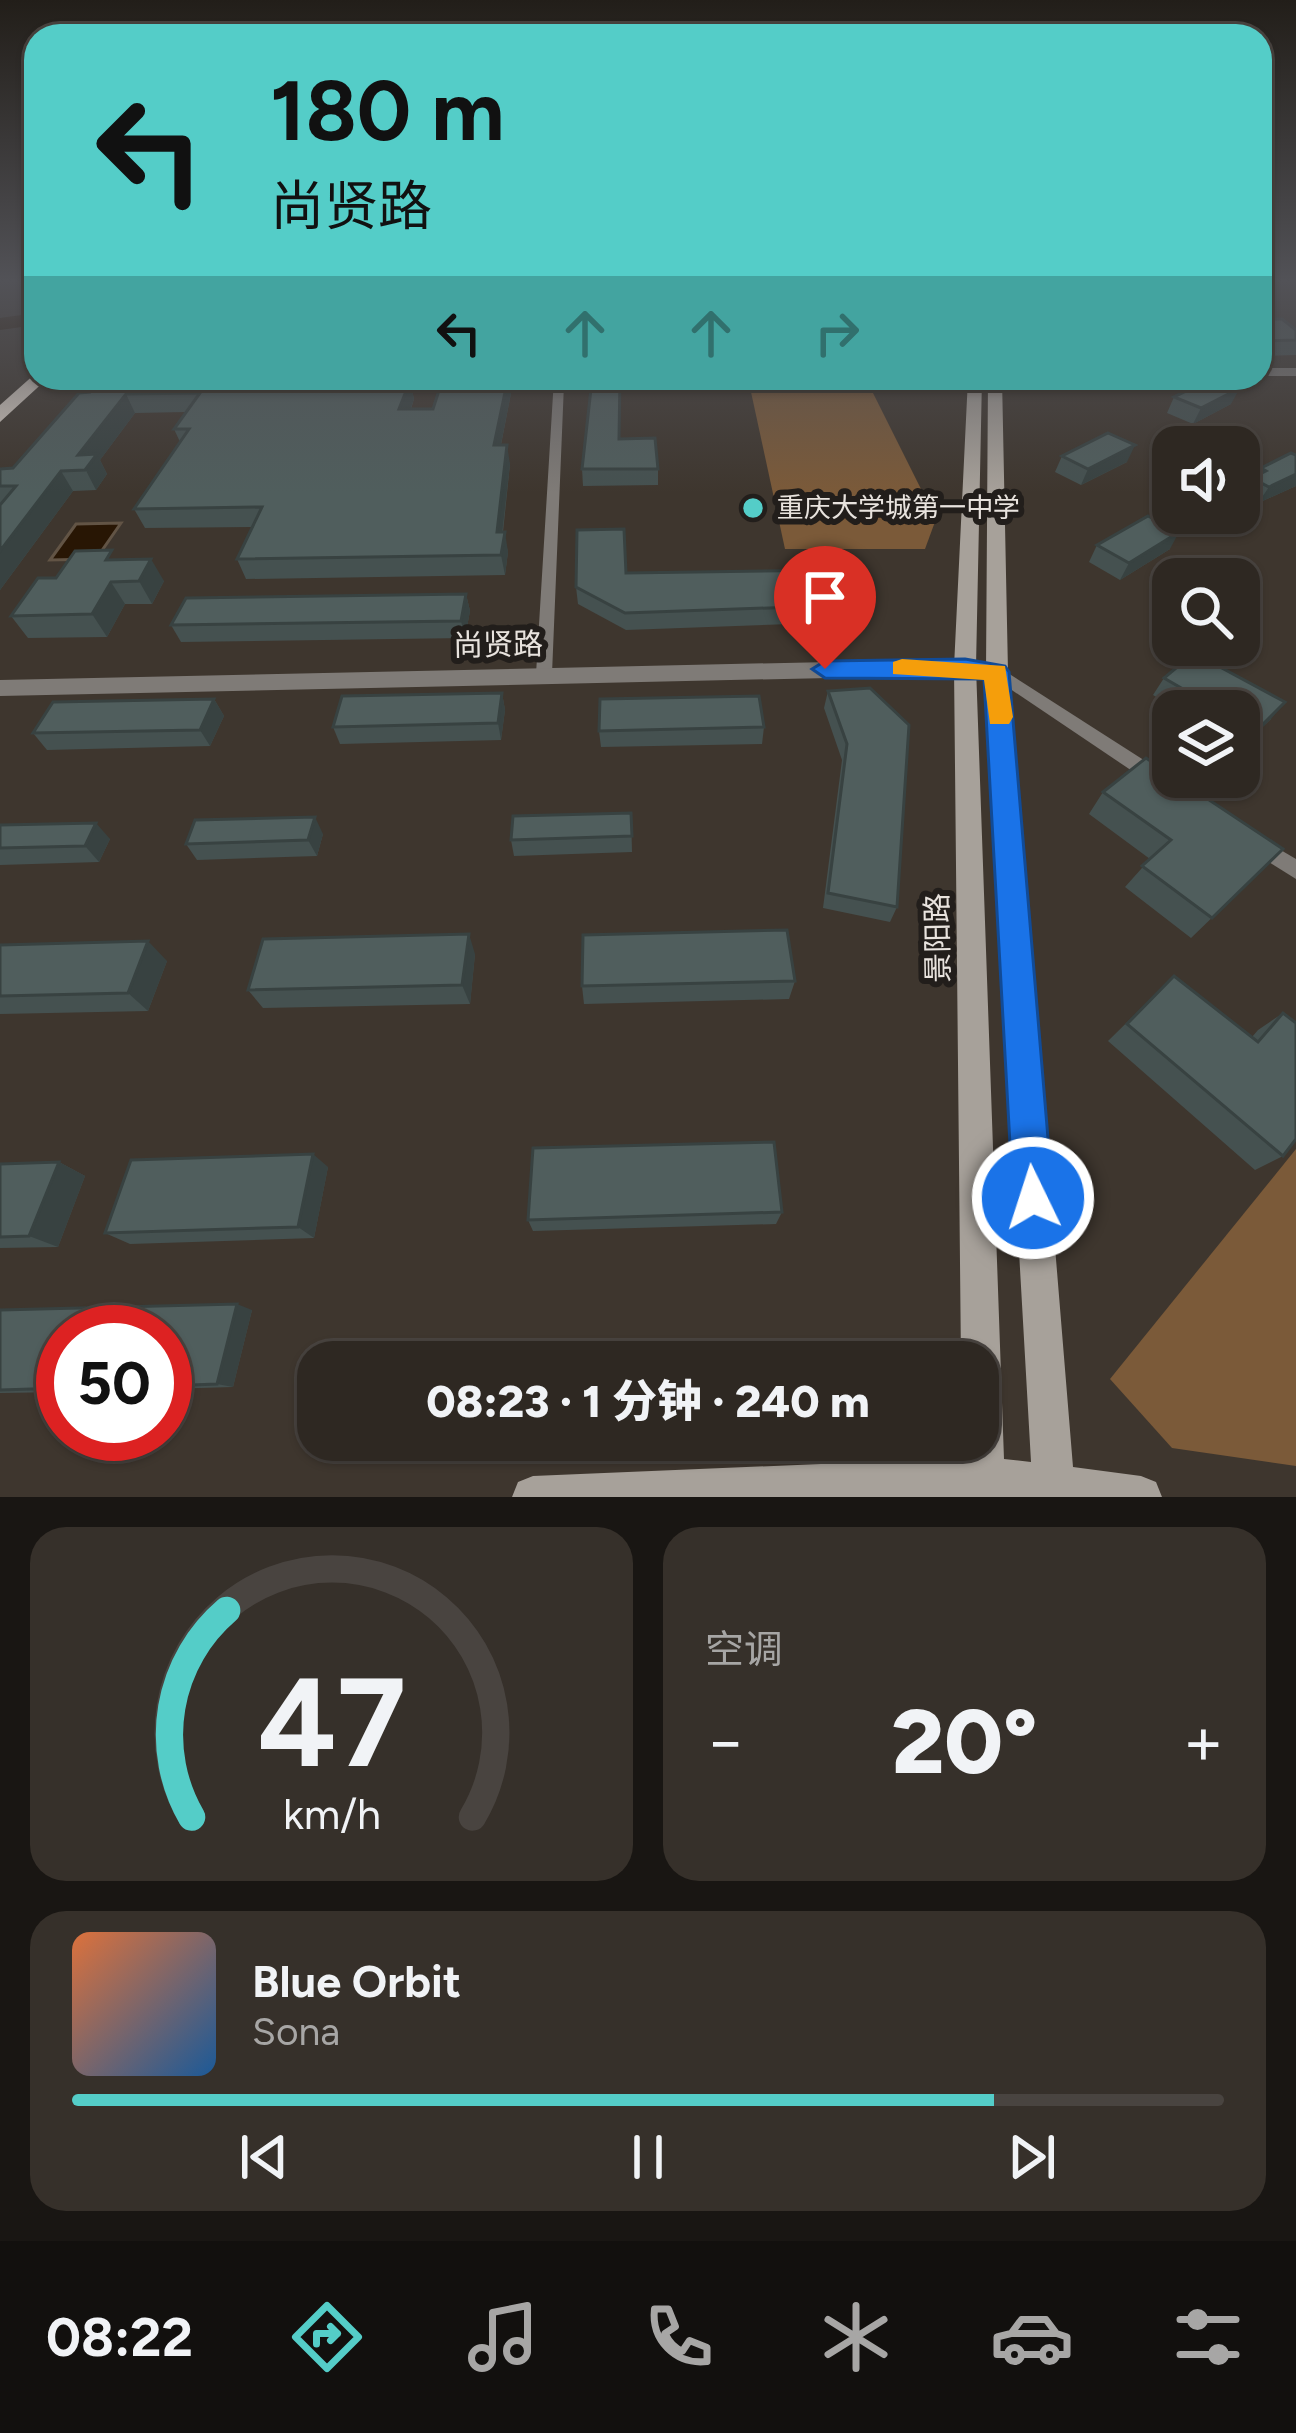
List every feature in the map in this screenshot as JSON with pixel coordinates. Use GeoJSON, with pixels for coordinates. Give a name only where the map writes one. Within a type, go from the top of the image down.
{"type":"FeatureCollection","features":[{"type":"Feature","properties":{"kind":"highway"},"geometry":{"type":"LineString","coordinates":[[0,387],[24,364]]}},
{"type":"Feature","properties":{"kind":"highway"},"geometry":{"type":"LineString","coordinates":[[0,416],[27,390]]}},
{"type":"Feature","properties":{"kind":"main road","name":"景阳路"},"geometry":{"type":"LineString","coordinates":[[975,390],[965,667],[984,1487]]}},
{"type":"Feature","properties":{"kind":"main road"},"geometry":{"type":"LineString","coordinates":[[995,390],[997,672],[1053,1491]]}},
{"type":"Feature","properties":{"kind":"main road"},"geometry":{"type":"LineString","coordinates":[[533,1497],[984,1487],[1141,1497]]}},
{"type":"Feature","properties":{"kind":"street"},"geometry":{"type":"LineString","coordinates":[[544,674],[558,390]]}},
{"type":"Feature","properties":{"kind":"street","name":"尚贤路"},"geometry":{"type":"LineString","coordinates":[[0,688],[965,667],[997,672]]}},
{"type":"Feature","properties":{"kind":"street"},"geometry":{"type":"LineString","coordinates":[[997,672],[1152,775]]}},
{"type":"Feature","properties":{"kind":"street"},"geometry":{"type":"LineString","coordinates":[[1236,830],[1296,870]]}},
{"type":"Feature","properties":{"kind":"shaded area"},"geometry":{"type":"Polygon","coordinates":[[[872,391],[936,519],[925,549],[785,549],[751,392],[872,391]]]}},
{"type":"Feature","properties":{"kind":"shaded area"},"geometry":{"type":"Polygon","coordinates":[[[121,523],[96,559],[50,560],[76,524],[121,523]]]}},
{"type":"Feature","properties":{"kind":"shaded area"},"geometry":{"type":"Polygon","coordinates":[[[1296,1149],[1296,1466],[1172,1448],[1110,1379],[1296,1149]]]}},
{"type":"Feature","properties":{"kind":"building"},"geometry":{"type":"Polygon","coordinates":[[[406,390],[399,409],[433,409],[439,390],[505,390],[494,445],[507,445],[497,532],[505,532],[501,555],[237,559],[262,507],[134,509],[189,429],[174,429],[200,393],[126,394],[78,455],[97,454],[85,470],[61,471],[0,551],[0,505],[16,486],[0,486],[0,469],[13,468],[79,393],[406,390]]]}},
{"type":"Feature","properties":{"kind":"building"},"geometry":{"type":"Polygon","coordinates":[[[591,390],[620,390],[619,439],[655,438],[658,469],[582,469],[591,390]]]}},
{"type":"Feature","properties":{"kind":"building"},"geometry":{"type":"Polygon","coordinates":[[[1188,390],[1236,390],[1201,408],[1174,397],[1188,390]]]}},
{"type":"Feature","properties":{"kind":"building"},"geometry":{"type":"Polygon","coordinates":[[[1108,433],[1135,445],[1088,469],[1062,456],[1108,433]]]}},
{"type":"Feature","properties":{"kind":"building"},"geometry":{"type":"Polygon","coordinates":[[[1291,453],[1296,455],[1296,474],[1269,487],[1260,482],[1260,474],[1266,471],[1261,468],[1291,453]]]}},
{"type":"Feature","properties":{"kind":"building"},"geometry":{"type":"Polygon","coordinates":[[[1148,516],[1152,534],[1176,534],[1129,563],[1097,545],[1148,516]]]}},
{"type":"Feature","properties":{"kind":"building"},"geometry":{"type":"Polygon","coordinates":[[[624,529],[626,573],[840,570],[853,605],[625,613],[576,587],[577,530],[624,529]]]}},
{"type":"Feature","properties":{"kind":"building"},"geometry":{"type":"Polygon","coordinates":[[[112,550],[106,560],[151,559],[139,581],[111,582],[92,614],[11,616],[38,578],[56,578],[75,551],[112,550]]]}},
{"type":"Feature","properties":{"kind":"building"},"geometry":{"type":"Polygon","coordinates":[[[466,594],[461,621],[171,625],[186,598],[466,594]]]}},
{"type":"Feature","properties":{"kind":"building"},"geometry":{"type":"Polygon","coordinates":[[[1178,666],[1218,666],[1285,702],[1260,727],[1260,690],[1185,690],[1164,678],[1178,666]]]}},
{"type":"Feature","properties":{"kind":"building"},"geometry":{"type":"Polygon","coordinates":[[[870,688],[909,725],[897,907],[828,893],[847,744],[828,691],[870,688]]]}},
{"type":"Feature","properties":{"kind":"building"},"geometry":{"type":"Polygon","coordinates":[[[502,693],[498,723],[333,727],[342,696],[502,693]]]}},
{"type":"Feature","properties":{"kind":"building"},"geometry":{"type":"Polygon","coordinates":[[[759,696],[764,727],[599,731],[600,699],[759,696]]]}},
{"type":"Feature","properties":{"kind":"building"},"geometry":{"type":"Polygon","coordinates":[[[214,699],[200,730],[33,733],[53,702],[214,699]]]}},
{"type":"Feature","properties":{"kind":"building"},"geometry":{"type":"Polygon","coordinates":[[[1146,758],[1152,762],[1152,798],[1206,798],[1283,849],[1212,918],[1142,866],[1171,840],[1103,792],[1146,758]]]}},
{"type":"Feature","properties":{"kind":"building"},"geometry":{"type":"Polygon","coordinates":[[[631,813],[632,836],[511,840],[513,816],[631,813]]]}},
{"type":"Feature","properties":{"kind":"building"},"geometry":{"type":"Polygon","coordinates":[[[315,817],[308,840],[186,844],[195,820],[315,817]]]}},
{"type":"Feature","properties":{"kind":"building"},"geometry":{"type":"Polygon","coordinates":[[[96,823],[85,846],[0,848],[0,825],[96,823]]]}},
{"type":"Feature","properties":{"kind":"building"},"geometry":{"type":"Polygon","coordinates":[[[787,930],[795,981],[582,986],[583,935],[787,930]]]}},
{"type":"Feature","properties":{"kind":"building"},"geometry":{"type":"Polygon","coordinates":[[[469,934],[462,985],[248,990],[263,939],[469,934]]]}},
{"type":"Feature","properties":{"kind":"building"},"geometry":{"type":"Polygon","coordinates":[[[148,941],[128,993],[0,996],[0,945],[148,941]]]}},
{"type":"Feature","properties":{"kind":"building"},"geometry":{"type":"Polygon","coordinates":[[[1174,976],[1258,1042],[1283,1013],[1296,1023],[1296,1139],[1283,1156],[1127,1024],[1174,976]]]}},
{"type":"Feature","properties":{"kind":"building"},"geometry":{"type":"Polygon","coordinates":[[[774,1142],[782,1212],[528,1220],[533,1148],[774,1142]]]}},
{"type":"Feature","properties":{"kind":"building"},"geometry":{"type":"Polygon","coordinates":[[[313,1154],[298,1227],[105,1233],[131,1160],[313,1154]]]}},
{"type":"Feature","properties":{"kind":"building"},"geometry":{"type":"Polygon","coordinates":[[[59,1162],[29,1236],[0,1237],[0,1164],[59,1162]]]}},
{"type":"Feature","properties":{"kind":"building"},"geometry":{"type":"Polygon","coordinates":[[[237,1304],[217,1384],[192,1385],[192,1305],[237,1304]]]}},
{"type":"Feature","properties":{"kind":"building"},"geometry":{"type":"Polygon","coordinates":[[[36,1309],[36,1389],[0,1390],[0,1310],[36,1309]]]}},
{"type":"Feature","properties":{"kind":"slow traffic"},"geometry":{"type":"LineString","coordinates":[[902,668],[965,667],[997,672],[1000,717]]}},
{"type":"Feature","properties":{"kind":"place","name":"重庆大学城第一中学"},"geometry":{"type":"Point","coordinates":[753,508]}},
{"type":"Feature","properties":{"kind":"route"},"geometry":{"type":"LineString","coordinates":[[825,669],[965,667],[997,672],[1033,1198]]}}]}
